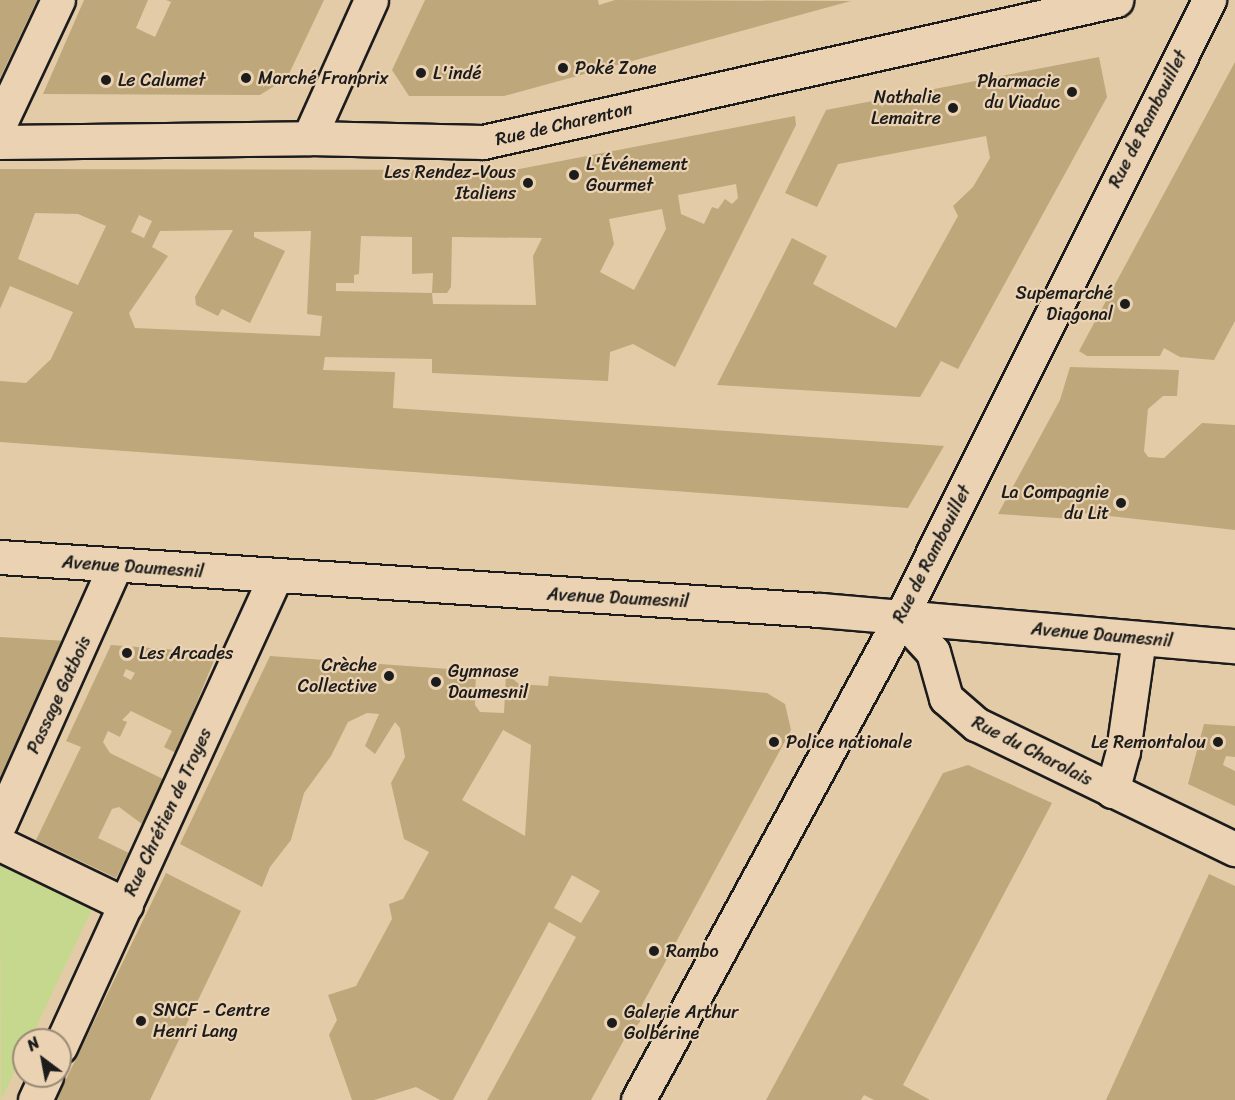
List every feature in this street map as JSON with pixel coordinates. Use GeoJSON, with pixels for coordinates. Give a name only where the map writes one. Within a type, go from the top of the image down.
{"type":"FeatureCollection","features":[{"type":"Feature","properties":{"kind":"street"},"geometry":{"type":"LineString","coordinates":[[0,123],[58,0]]}},
{"type":"Feature","properties":{"kind":"street"},"geometry":{"type":"LineString","coordinates":[[309,138],[371,0]]}},
{"type":"Feature","properties":{"kind":"street","name":"Rue de Charenton"},"geometry":{"type":"LineString","coordinates":[[0,142],[309,138],[483,142],[1116,0]]}},
{"type":"Feature","properties":{"kind":"street","name":"Rue de Rambouillet"},"geometry":{"type":"LineString","coordinates":[[638,1100],[901,617],[1209,0]]}},
{"type":"Feature","properties":{"kind":"street","name":"Avenue Daumesnil"},"geometry":{"type":"LineString","coordinates":[[0,556],[275,577],[901,617],[1235,646]]}},
{"type":"Feature","properties":{"kind":"street","name":"Passage Gatbois"},"geometry":{"type":"LineString","coordinates":[[0,823],[115,566]]}},
{"type":"Feature","properties":{"kind":"street","name":"Rue Chrétien de Troyes"},"geometry":{"type":"LineString","coordinates":[[69,1028],[275,577]]}},
{"type":"Feature","properties":{"kind":"street","name":"Rue du Charolais"},"geometry":{"type":"LineString","coordinates":[[901,617],[933,652],[946,698],[975,724],[1235,849]]}},
{"type":"Feature","properties":{"kind":"street","name":"Rue du Charolais"},"geometry":{"type":"LineString","coordinates":[[1112,791],[1123,751],[1138,638]]}},
{"type":"Feature","properties":{"kind":"street"},"geometry":{"type":"LineString","coordinates":[[0,844],[126,905]]}},
{"type":"Feature","properties":{"kind":"green space"},"geometry":{"type":"Polygon","coordinates":[[[0,864],[92,909],[36,1028],[12,1028],[12,1077],[1,1100],[0,864]]]}},
{"type":"Feature","properties":{"kind":"building"},"geometry":{"type":"Polygon","coordinates":[[[0,0],[37,0],[0,78],[0,0]]]}},
{"type":"Feature","properties":{"kind":"building"},"geometry":{"type":"Polygon","coordinates":[[[84,0],[148,0],[136,28],[155,37],[171,2],[166,0],[324,0],[287,78],[260,95],[43,94],[84,0]]]}},
{"type":"Feature","properties":{"kind":"building"},"geometry":{"type":"Polygon","coordinates":[[[425,0],[598,0],[599,5],[615,0],[851,1],[504,96],[409,96],[392,70],[425,0]]]}},
{"type":"Feature","properties":{"kind":"building"},"geometry":{"type":"Polygon","coordinates":[[[1099,57],[1107,97],[958,369],[941,361],[920,397],[717,385],[792,238],[827,256],[813,284],[896,328],[958,216],[953,206],[973,187],[990,158],[986,136],[838,164],[817,207],[785,193],[826,110],[1099,57]]]}},
{"type":"Feature","properties":{"kind":"building"},"geometry":{"type":"Polygon","coordinates":[[[1235,62],[1235,321],[1214,360],[1180,357],[1164,348],[1160,356],[1087,356],[1079,351],[1235,62]]]}},
{"type":"Feature","properties":{"kind":"building"},"geometry":{"type":"Polygon","coordinates":[[[795,116],[796,125],[675,367],[633,344],[610,352],[608,381],[432,373],[432,359],[325,357],[323,370],[395,372],[393,408],[944,446],[908,508],[0,442],[0,381],[26,383],[51,359],[73,312],[10,286],[0,309],[0,169],[514,170],[795,116]],[[736,184],[678,195],[681,214],[704,224],[712,207],[718,209],[725,199],[732,204],[738,198],[736,184]],[[662,209],[609,219],[614,244],[600,272],[634,290],[666,229],[662,209]],[[35,213],[18,259],[78,285],[106,226],[78,214],[35,213]],[[139,215],[131,232],[144,238],[152,221],[139,215]],[[233,230],[160,231],[152,247],[168,256],[129,313],[135,328],[320,336],[322,316],[307,314],[311,231],[254,232],[254,237],[285,251],[250,323],[222,309],[218,316],[196,305],[195,297],[233,230]],[[361,236],[359,274],[354,275],[354,283],[336,283],[336,291],[432,293],[433,273],[412,274],[412,237],[361,236]],[[452,237],[451,287],[447,293],[432,293],[433,304],[536,305],[533,256],[542,238],[452,237]]]}},
{"type":"Feature","properties":{"kind":"building"},"geometry":{"type":"Polygon","coordinates":[[[1070,367],[1179,370],[1177,396],[1163,396],[1148,409],[1144,451],[1148,457],[1164,458],[1202,423],[1235,425],[1235,530],[1073,512],[1072,519],[998,514],[1060,400],[1070,367]]]}},
{"type":"Feature","properties":{"kind":"building"},"geometry":{"type":"Polygon","coordinates":[[[0,637],[67,641],[0,779],[0,637]]]}},
{"type":"Feature","properties":{"kind":"building"},"geometry":{"type":"Polygon","coordinates":[[[111,645],[217,653],[176,753],[164,747],[172,731],[131,711],[122,720],[127,722],[120,737],[108,731],[103,742],[110,753],[163,779],[142,824],[119,807],[112,809],[98,838],[129,853],[116,878],[36,840],[81,747],[66,741],[111,645]],[[126,669],[123,676],[131,680],[135,673],[126,669]]]}},
{"type":"Feature","properties":{"kind":"building"},"geometry":{"type":"Polygon","coordinates":[[[270,656],[476,671],[475,705],[480,712],[504,713],[506,673],[519,684],[548,686],[549,676],[767,693],[785,704],[791,730],[642,1005],[640,1022],[625,1038],[591,1100],[487,1100],[576,937],[549,922],[453,1100],[440,1100],[416,1087],[374,1100],[352,1100],[329,1035],[337,1020],[328,995],[356,986],[392,919],[389,904],[403,899],[429,852],[404,839],[391,783],[405,757],[400,728],[395,722],[375,754],[365,746],[379,714],[367,713],[348,722],[331,756],[304,793],[291,840],[270,867],[262,887],[180,844],[270,656]],[[503,730],[462,800],[525,836],[531,745],[503,730]],[[572,875],[554,908],[581,923],[600,891],[572,875]]]}},
{"type":"Feature","properties":{"kind":"building"},"geometry":{"type":"Polygon","coordinates":[[[1204,724],[1235,726],[1235,757],[1226,756],[1223,765],[1235,771],[1235,806],[1188,784],[1204,724]]]}},
{"type":"Feature","properties":{"kind":"building"},"geometry":{"type":"Polygon","coordinates":[[[968,765],[1052,803],[903,1085],[930,1100],[874,1100],[864,1095],[861,1100],[766,1100],[943,773],[968,765]]]}},
{"type":"Feature","properties":{"kind":"building","name":"SNCF - Centre Henri Lang"},"geometry":{"type":"Polygon","coordinates":[[[166,873],[241,911],[150,1100],[56,1100],[62,1088],[72,1088],[72,1067],[166,873]]]}},
{"type":"Feature","properties":{"kind":"building"},"geometry":{"type":"Polygon","coordinates":[[[1209,874],[1235,886],[1235,1100],[1106,1100],[1209,874]]]}},
{"type":"Feature","properties":{"kind":"place","name":"Poké Zone"},"geometry":{"type":"Point","coordinates":[563,68]}},
{"type":"Feature","properties":{"kind":"place","name":"L'indé"},"geometry":{"type":"Point","coordinates":[421,73]}},
{"type":"Feature","properties":{"kind":"place","name":"Marché Franprix"},"geometry":{"type":"Point","coordinates":[246,78]}},
{"type":"Feature","properties":{"kind":"place","name":"Le Calumet"},"geometry":{"type":"Point","coordinates":[106,80]}},
{"type":"Feature","properties":{"kind":"place","name":"Pharmacie du Viaduc"},"geometry":{"type":"Point","coordinates":[1072,92]}},
{"type":"Feature","properties":{"kind":"place","name":"Nathalie Lemaitre"},"geometry":{"type":"Point","coordinates":[953,108]}},
{"type":"Feature","properties":{"kind":"place","name":"L'Événement Gourmet"},"geometry":{"type":"Point","coordinates":[574,175]}},
{"type":"Feature","properties":{"kind":"place","name":"Les Rendez-Vous Italiens"},"geometry":{"type":"Point","coordinates":[528,183]}},
{"type":"Feature","properties":{"kind":"place","name":"Supemarché Diagonal"},"geometry":{"type":"Point","coordinates":[1125,304]}},
{"type":"Feature","properties":{"kind":"place","name":"La Compagnie du Lit"},"geometry":{"type":"Point","coordinates":[1121,503]}},
{"type":"Feature","properties":{"kind":"place","name":"Les Arcades"},"geometry":{"type":"Point","coordinates":[127,653]}},
{"type":"Feature","properties":{"kind":"place","name":"Crèche Collective"},"geometry":{"type":"Point","coordinates":[389,676]}},
{"type":"Feature","properties":{"kind":"place","name":"Gymnase Daumesnil"},"geometry":{"type":"Point","coordinates":[436,682]}},
{"type":"Feature","properties":{"kind":"place","name":"Police nationale"},"geometry":{"type":"Point","coordinates":[774,742]}},
{"type":"Feature","properties":{"kind":"place","name":"Le Remontalou"},"geometry":{"type":"Point","coordinates":[1218,742]}},
{"type":"Feature","properties":{"kind":"place","name":"Rambo"},"geometry":{"type":"Point","coordinates":[654,951]}},
{"type":"Feature","properties":{"kind":"place","name":"SNCF - Centre Henri Lang"},"geometry":{"type":"Point","coordinates":[141,1021]}},
{"type":"Feature","properties":{"kind":"place","name":"Galerie Arthur Golbérine"},"geometry":{"type":"Point","coordinates":[612,1023]}}]}
